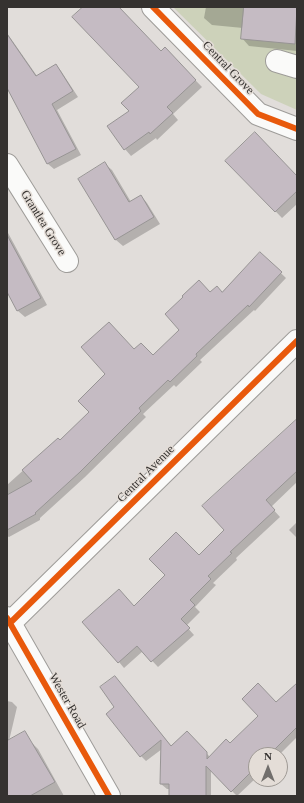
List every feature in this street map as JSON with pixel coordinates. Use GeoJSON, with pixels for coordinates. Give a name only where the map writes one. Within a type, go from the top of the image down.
{"type":"FeatureCollection","features":[{"type":"Feature","properties":{"kind":"street","name":"Central Grove"},"geometry":{"type":"LineString","coordinates":[[153,7],[258,114],[297,129]]}},
{"type":"Feature","properties":{"kind":"street","name":"Grantlea Grove"},"geometry":{"type":"LineString","coordinates":[[7,165],[67,261]]}},
{"type":"Feature","properties":{"kind":"street","name":"Central Avenue"},"geometry":{"type":"LineString","coordinates":[[9,621],[297,341]]}},
{"type":"Feature","properties":{"kind":"street","name":"Wester Road"},"geometry":{"type":"LineString","coordinates":[[9,621],[109,796]]}},
{"type":"Feature","properties":{"kind":"green space"},"geometry":{"type":"Polygon","coordinates":[[[173,7],[297,7],[297,110],[261,94],[173,7]]]}},
{"type":"Feature","properties":{"kind":"building"},"geometry":{"type":"Polygon","coordinates":[[[83,7],[119,7],[161,51],[165,47],[196,80],[167,107],[173,113],[150,134],[149,132],[124,150],[107,126],[129,111],[121,103],[139,87],[72,17],[83,7]]]}},
{"type":"Feature","properties":{"kind":"building"},"geometry":{"type":"Polygon","coordinates":[[[244,7],[297,7],[295,44],[241,39],[244,7]]]}},
{"type":"Feature","properties":{"kind":"building"},"geometry":{"type":"Polygon","coordinates":[[[7,34],[36,76],[56,64],[73,91],[52,104],[76,149],[47,164],[7,88],[7,34]]]}},
{"type":"Feature","properties":{"kind":"building"},"geometry":{"type":"Polygon","coordinates":[[[255,132],[297,176],[297,191],[275,212],[225,161],[255,132]]]}},
{"type":"Feature","properties":{"kind":"building"},"geometry":{"type":"Polygon","coordinates":[[[105,162],[129,202],[141,195],[154,217],[115,240],[78,179],[105,162]]]}},
{"type":"Feature","properties":{"kind":"building"},"geometry":{"type":"Polygon","coordinates":[[[7,235],[41,298],[17,311],[7,292],[7,235]]]}},
{"type":"Feature","properties":{"kind":"building"},"geometry":{"type":"Polygon","coordinates":[[[260,252],[282,272],[249,307],[248,305],[196,354],[197,356],[170,382],[168,380],[139,408],[141,411],[80,472],[35,513],[36,514],[7,530],[7,495],[32,481],[22,470],[58,438],[60,440],[89,412],[78,401],[105,374],[81,347],[109,322],[134,349],[141,343],[153,355],[179,330],[165,314],[183,297],[182,296],[199,280],[210,292],[217,286],[222,292],[260,252]]]}},
{"type":"Feature","properties":{"kind":"building"},"geometry":{"type":"Polygon","coordinates":[[[297,419],[297,471],[266,500],[275,510],[230,552],[232,553],[208,576],[211,579],[190,600],[195,605],[181,619],[190,628],[151,662],[137,646],[118,663],[82,622],[119,589],[134,606],[165,575],[149,559],[176,532],[199,555],[224,530],[202,506],[297,419]]]}},
{"type":"Feature","properties":{"kind":"building"},"geometry":{"type":"Polygon","coordinates":[[[115,676],[171,746],[187,731],[207,752],[207,759],[226,739],[230,743],[258,716],[242,699],[258,683],[276,702],[297,683],[297,727],[277,747],[248,747],[248,775],[231,792],[206,766],[206,796],[169,796],[169,784],[160,784],[161,740],[140,757],[106,714],[114,707],[100,687],[115,676]]]}},
{"type":"Feature","properties":{"kind":"building"},"geometry":{"type":"Polygon","coordinates":[[[25,731],[55,782],[30,796],[7,796],[7,741],[25,731]]]}},
{"type":"Feature","properties":{"kind":"cycle path"},"geometry":{"type":"LineString","coordinates":[[153,7],[258,114],[297,129]]}},
{"type":"Feature","properties":{"kind":"cycle path"},"geometry":{"type":"LineString","coordinates":[[10,623],[297,341]]}},
{"type":"Feature","properties":{"kind":"cycle path"},"geometry":{"type":"LineString","coordinates":[[7,618],[109,796]]}}]}
